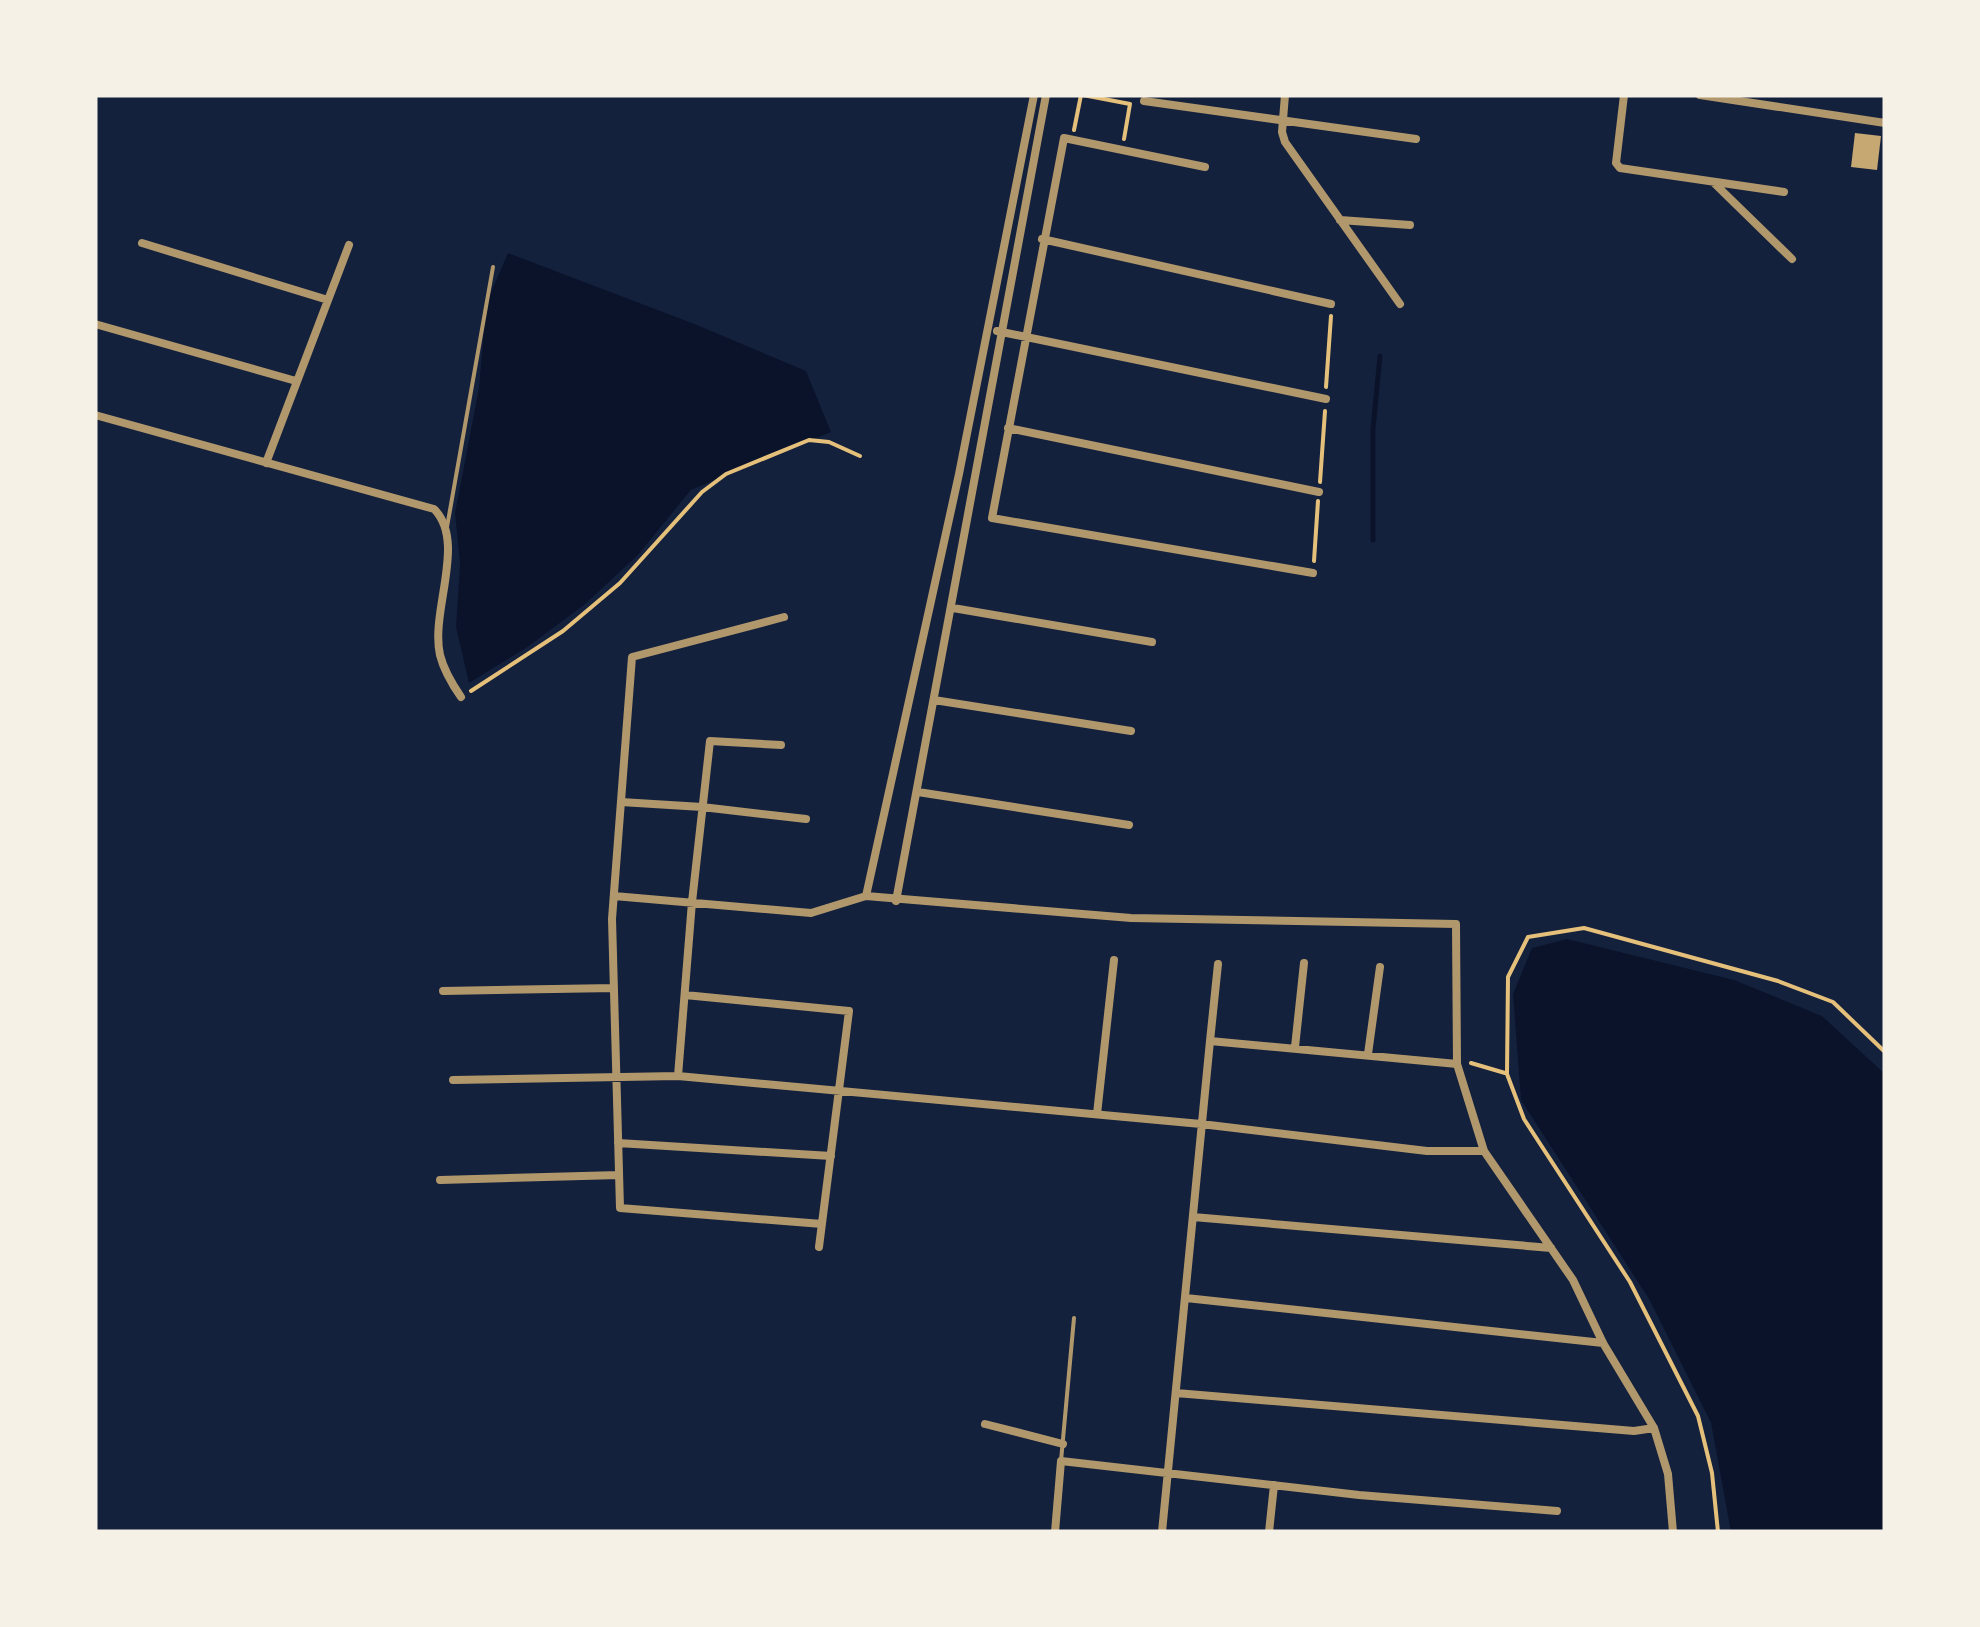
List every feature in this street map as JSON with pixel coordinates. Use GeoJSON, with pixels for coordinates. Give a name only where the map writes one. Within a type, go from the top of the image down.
{"type":"FeatureCollection","features":[{"type":"Feature","properties":{"kind":"street"},"geometry":{"type":"LineString","coordinates":[[866,896],[934,591],[1034,95]]}},
{"type":"Feature","properties":{"kind":"street"},"geometry":{"type":"LineString","coordinates":[[896,901],[1046,95]]}},
{"type":"Feature","properties":{"kind":"street"},"geometry":{"type":"LineString","coordinates":[[1285,95],[1285,142],[1400,304]]}},
{"type":"Feature","properties":{"kind":"street"},"geometry":{"type":"LineString","coordinates":[[1624,95],[1616,166],[1784,192]]}},
{"type":"Feature","properties":{"kind":"street"},"geometry":{"type":"LineString","coordinates":[[1700,95],[1885,123]]}},
{"type":"Feature","properties":{"kind":"street"},"geometry":{"type":"LineString","coordinates":[[1144,100],[1416,139]]}},
{"type":"Feature","properties":{"kind":"street"},"geometry":{"type":"LineString","coordinates":[[1205,167],[1064,138],[992,518],[1313,572]]}},
{"type":"Feature","properties":{"kind":"street"},"geometry":{"type":"LineString","coordinates":[[1712,182],[1792,259]]}},
{"type":"Feature","properties":{"kind":"street"},"geometry":{"type":"LineString","coordinates":[[1340,220],[1410,225]]}},
{"type":"Feature","properties":{"kind":"street"},"geometry":{"type":"LineString","coordinates":[[1042,239],[1331,304]]}},
{"type":"Feature","properties":{"kind":"street"},"geometry":{"type":"LineString","coordinates":[[142,244],[328,300]]}},
{"type":"Feature","properties":{"kind":"street"},"geometry":{"type":"LineString","coordinates":[[266,464],[349,245]]}},
{"type":"Feature","properties":{"kind":"street"},"geometry":{"type":"LineString","coordinates":[[95,324],[296,381]]}},
{"type":"Feature","properties":{"kind":"street"},"geometry":{"type":"LineString","coordinates":[[987,330],[1326,398]]}},
{"type":"Feature","properties":{"kind":"street"},"geometry":{"type":"LineString","coordinates":[[95,415],[434,509],[447,527],[449,540],[439,653],[447,676],[461,697]]}},
{"type":"Feature","properties":{"kind":"street"},"geometry":{"type":"LineString","coordinates":[[1008,428],[1319,492]]}},
{"type":"Feature","properties":{"kind":"street"},"geometry":{"type":"LineString","coordinates":[[953,608],[1152,642]]}},
{"type":"Feature","properties":{"kind":"street"},"geometry":{"type":"LineString","coordinates":[[784,617],[632,657],[614,896],[620,1208],[822,1224]]}},
{"type":"Feature","properties":{"kind":"street"},"geometry":{"type":"LineString","coordinates":[[934,700],[1131,732]]}},
{"type":"Feature","properties":{"kind":"street"},"geometry":{"type":"LineString","coordinates":[[678,1076],[710,741],[780,745]]}},
{"type":"Feature","properties":{"kind":"street"},"geometry":{"type":"LineString","coordinates":[[918,792],[1129,825]]}},
{"type":"Feature","properties":{"kind":"street"},"geometry":{"type":"LineString","coordinates":[[620,802],[806,819]]}},
{"type":"Feature","properties":{"kind":"street"},"geometry":{"type":"LineString","coordinates":[[614,896],[811,913],[866,896],[1131,918],[1456,924],[1456,1062],[1484,1151],[1573,1280],[1603,1342],[1654,1428],[1668,1474],[1673,1532]]}},
{"type":"Feature","properties":{"kind":"street"},"geometry":{"type":"LineString","coordinates":[[1097,1114],[1114,960]]}},
{"type":"Feature","properties":{"kind":"street"},"geometry":{"type":"LineString","coordinates":[[1294,1047],[1304,962]]}},
{"type":"Feature","properties":{"kind":"street"},"geometry":{"type":"LineString","coordinates":[[1162,1532],[1218,964]]}},
{"type":"Feature","properties":{"kind":"street"},"geometry":{"type":"LineString","coordinates":[[1368,1054],[1380,967]]}},
{"type":"Feature","properties":{"kind":"street"},"geometry":{"type":"LineString","coordinates":[[443,991],[614,988]]}},
{"type":"Feature","properties":{"kind":"street"},"geometry":{"type":"LineString","coordinates":[[686,995],[849,1011],[819,1247]]}},
{"type":"Feature","properties":{"kind":"street"},"geometry":{"type":"LineString","coordinates":[[1210,1041],[1456,1062]]}},
{"type":"Feature","properties":{"kind":"street"},"geometry":{"type":"LineString","coordinates":[[453,1080],[678,1076],[1201,1124],[1428,1151],[1484,1151]]}},
{"type":"Feature","properties":{"kind":"street"},"geometry":{"type":"LineString","coordinates":[[618,1142],[831,1156]]}},
{"type":"Feature","properties":{"kind":"street"},"geometry":{"type":"LineString","coordinates":[[440,1180],[619,1175]]}},
{"type":"Feature","properties":{"kind":"street"},"geometry":{"type":"LineString","coordinates":[[1193,1217],[1550,1248]]}},
{"type":"Feature","properties":{"kind":"street"},"geometry":{"type":"LineString","coordinates":[[1186,1298],[1603,1342]]}},
{"type":"Feature","properties":{"kind":"street"},"geometry":{"type":"LineString","coordinates":[[1176,1394],[1634,1431],[1654,1428]]}},
{"type":"Feature","properties":{"kind":"street"},"geometry":{"type":"LineString","coordinates":[[984,1424],[1063,1444]]}},
{"type":"Feature","properties":{"kind":"street"},"geometry":{"type":"LineString","coordinates":[[1055,1532],[1061,1461],[1274,1486],[1557,1511]]}},
{"type":"Feature","properties":{"kind":"street"},"geometry":{"type":"LineString","coordinates":[[1269,1532],[1274,1486]]}},
{"type":"Feature","properties":{"kind":"lane"},"geometry":{"type":"LineString","coordinates":[[447,527],[493,267]]}},
{"type":"Feature","properties":{"kind":"lane"},"geometry":{"type":"LineString","coordinates":[[1061,1461],[1074,1318]]}},
{"type":"Feature","properties":{"kind":"path"},"geometry":{"type":"LineString","coordinates":[[1072,138],[1082,95],[1130,104],[1123,148]]}},
{"type":"Feature","properties":{"kind":"path"},"geometry":{"type":"LineString","coordinates":[[1313,572],[1331,304]]}},
{"type":"Feature","properties":{"kind":"path"},"geometry":{"type":"LineString","coordinates":[[461,697],[563,631],[620,583],[702,492],[726,474],[809,440],[828,442],[860,456]]}},
{"type":"Feature","properties":{"kind":"path"},"geometry":{"type":"LineString","coordinates":[[1718,1532],[1712,1473],[1698,1416],[1630,1282],[1524,1119],[1507,1074],[1508,977],[1518,950],[1528,937],[1584,928],[1778,981],[1832,1002],[1885,1052]]}},
{"type":"Feature","properties":{"kind":"path"},"geometry":{"type":"LineString","coordinates":[[1456,1062],[1507,1074]]}},
{"type":"Feature","properties":{"kind":"water"},"geometry":{"type":"Polygon","coordinates":[[[508,253],[806,371],[831,432],[691,490],[637,556],[584,605],[526,648],[469,683],[456,627],[460,564],[455,513],[479,388],[486,304],[508,253]]]}},
{"type":"Feature","properties":{"kind":"water"},"geometry":{"type":"Polygon","coordinates":[[[1567,939],[1734,980],[1822,1016],[1885,1074],[1885,1532],[1731,1532],[1711,1423],[1649,1299],[1521,1100],[1513,994],[1532,948],[1567,939]]]}},
{"type":"Feature","properties":{"kind":"building"},"geometry":{"type":"Polygon","coordinates":[[[1855,133],[1881,136],[1877,170],[1851,167],[1855,133]]]}},
{"type":"Feature","properties":{"kind":"waterway"},"geometry":{"type":"LineString","coordinates":[[1373,540],[1373,429],[1380,356]]}}]}
